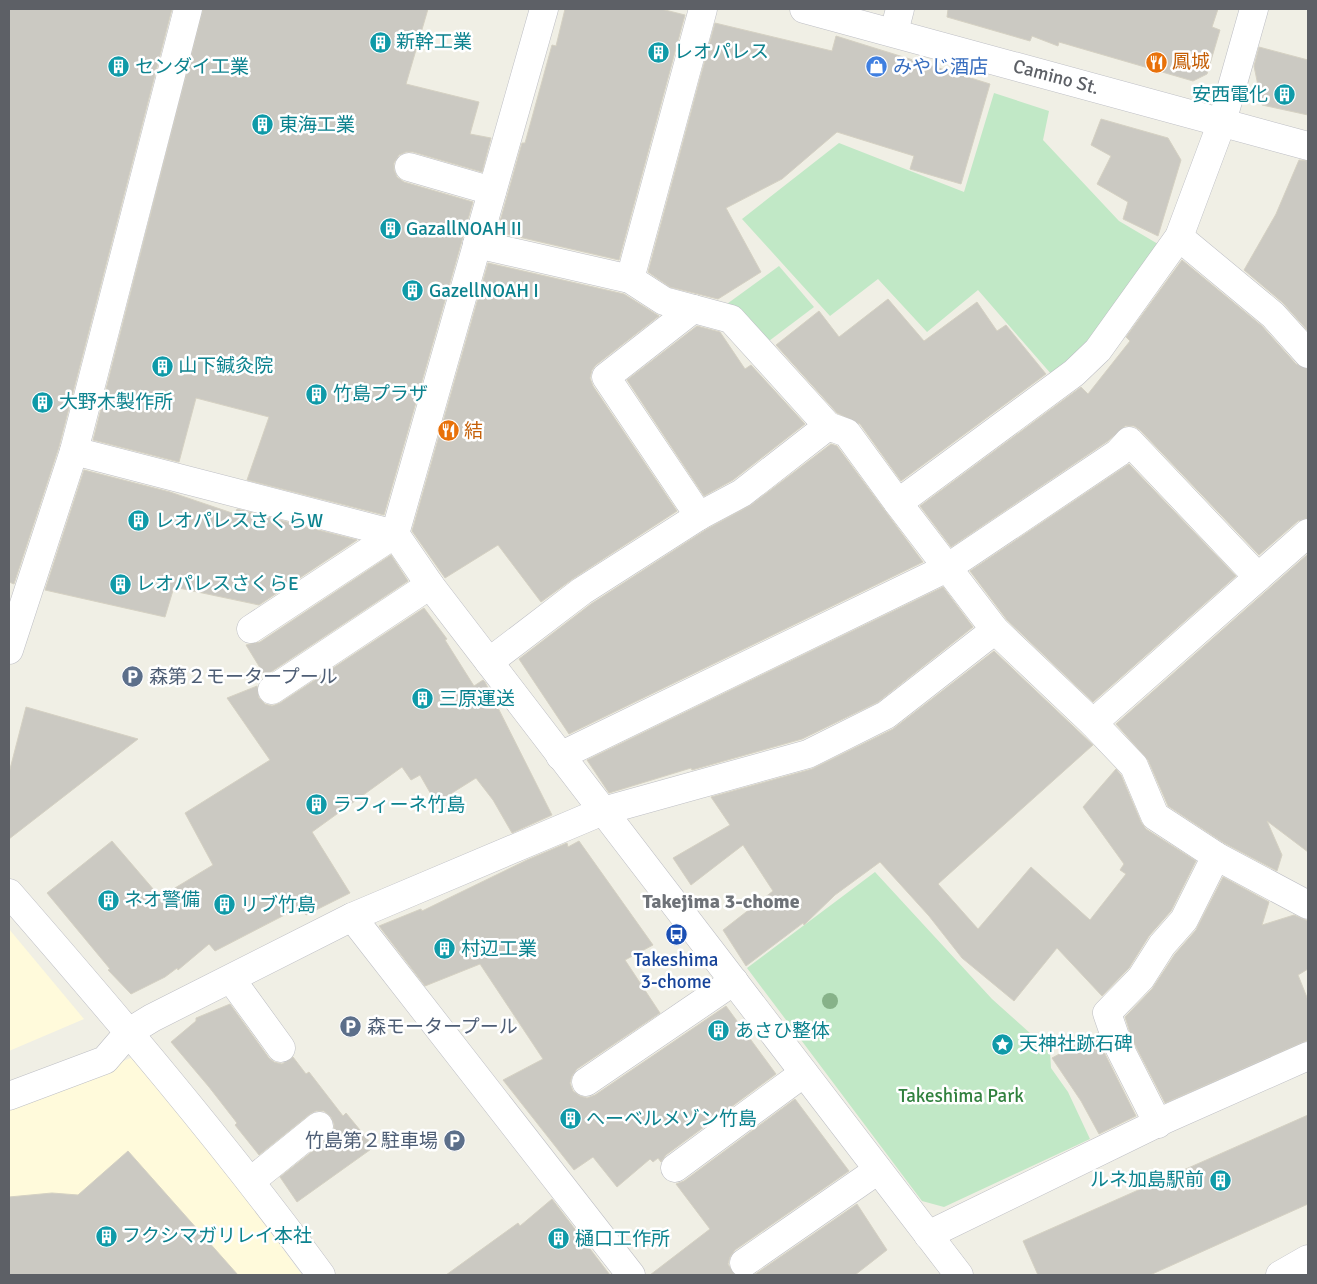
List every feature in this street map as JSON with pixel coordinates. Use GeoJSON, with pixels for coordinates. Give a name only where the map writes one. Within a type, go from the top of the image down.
{"type":"FeatureCollection","features":[{"type":"Feature","properties":{"kind":"street"},"geometry":{"type":"LineString","coordinates":[[9,650],[74,451],[188,9]]}},
{"type":"Feature","properties":{"kind":"street"},"geometry":{"type":"LineString","coordinates":[[252,629],[395,534],[544,9]]}},
{"type":"Feature","properties":{"kind":"street"},"geometry":{"type":"LineString","coordinates":[[630,279],[703,9]]}},
{"type":"Feature","properties":{"kind":"street","name":"Camino St."},"geometry":{"type":"LineString","coordinates":[[804,9],[897,21],[1222,122],[1308,146]]}},
{"type":"Feature","properties":{"kind":"street"},"geometry":{"type":"LineString","coordinates":[[898,503],[1074,372],[1098,350],[1179,237],[1222,122],[1254,9]]}},
{"type":"Feature","properties":{"kind":"street"},"geometry":{"type":"LineString","coordinates":[[408,168],[492,191]]}},
{"type":"Feature","properties":{"kind":"street"},"geometry":{"type":"LineString","coordinates":[[1179,237],[1273,315],[1308,354]]}},
{"type":"Feature","properties":{"kind":"street"},"geometry":{"type":"LineString","coordinates":[[476,244],[630,279],[664,301],[731,319],[828,426],[848,433],[898,503],[995,630],[1093,723],[1134,766],[1155,816],[1216,856],[1305,896]]}},
{"type":"Feature","properties":{"kind":"street"},"geometry":{"type":"LineString","coordinates":[[693,309],[606,377],[699,516]]}},
{"type":"Feature","properties":{"kind":"street"},"geometry":{"type":"LineString","coordinates":[[489,662],[582,591],[699,516],[742,493],[828,426]]}},
{"type":"Feature","properties":{"kind":"street"},"geometry":{"type":"LineString","coordinates":[[560,756],[947,568],[1118,453],[1128,441],[1258,577]]}},
{"type":"Feature","properties":{"kind":"street"},"geometry":{"type":"LineString","coordinates":[[74,451],[395,534],[430,585],[560,756],[959,1275]]}},
{"type":"Feature","properties":{"kind":"street"},"geometry":{"type":"LineString","coordinates":[[1093,723],[1308,532]]}},
{"type":"Feature","properties":{"kind":"street"},"geometry":{"type":"LineString","coordinates":[[272,690],[430,585]]}},
{"type":"Feature","properties":{"kind":"street"},"geometry":{"type":"LineString","coordinates":[[9,1096],[105,1060],[129,1032],[152,1018],[352,917],[603,811],[808,754],[886,716],[995,630]]}},
{"type":"Feature","properties":{"kind":"street"},"geometry":{"type":"LineString","coordinates":[[1158,1124],[1118,1046],[1107,1014],[1141,978],[1162,945],[1184,920],[1216,856]]}},
{"type":"Feature","properties":{"kind":"street"},"geometry":{"type":"LineString","coordinates":[[9,893],[129,1032],[251,1181],[321,1275]]}},
{"type":"Feature","properties":{"kind":"street"},"geometry":{"type":"LineString","coordinates":[[352,917],[630,1275]]}},
{"type":"Feature","properties":{"kind":"street"},"geometry":{"type":"LineString","coordinates":[[231,979],[281,1048]]}},
{"type":"Feature","properties":{"kind":"street"},"geometry":{"type":"LineString","coordinates":[[586,1082],[734,981]]}},
{"type":"Feature","properties":{"kind":"street"},"geometry":{"type":"LineString","coordinates":[[928,1235],[1158,1124],[1308,1056]]}},
{"type":"Feature","properties":{"kind":"street"},"geometry":{"type":"LineString","coordinates":[[675,1168],[804,1073]]}},
{"type":"Feature","properties":{"kind":"street"},"geometry":{"type":"LineString","coordinates":[[251,1181],[319,1126]]}},
{"type":"Feature","properties":{"kind":"street"},"geometry":{"type":"LineString","coordinates":[[744,1263],[878,1170]]}},
{"type":"Feature","properties":{"kind":"street"},"geometry":{"type":"LineString","coordinates":[[1280,1275],[1308,1259]]}},
{"type":"Feature","properties":{"kind":"shaded area"},"geometry":{"type":"Polygon","coordinates":[[[9,929],[84,1019],[9,1051],[9,929]]]}},
{"type":"Feature","properties":{"kind":"shaded area"},"geometry":{"type":"Polygon","coordinates":[[[140,1054],[302,1275],[9,1275],[9,1109],[140,1054]]]}},
{"type":"Feature","properties":{"kind":"green space"},"geometry":{"type":"Polygon","coordinates":[[[994,93],[1049,111],[1043,140],[1119,221],[1158,244],[1090,344],[1052,375],[978,290],[927,332],[878,279],[830,316],[742,219],[839,143],[964,192],[994,93]]]}},
{"type":"Feature","properties":{"kind":"green space"},"geometry":{"type":"Polygon","coordinates":[[[779,266],[814,307],[765,344],[720,309],[779,266]]]}},
{"type":"Feature","properties":{"kind":"green space","name":"Takeshima Park"},"geometry":{"type":"Polygon","coordinates":[[[875,872],[992,999],[1050,1051],[1051,1068],[1068,1092],[1090,1139],[944,1207],[922,1201],[747,968],[875,872]]]}},
{"type":"Feature","properties":{"kind":"building"},"geometry":{"type":"Polygon","coordinates":[[[9,9],[172,9],[59,447],[14,584],[9,582],[9,9]]]}},
{"type":"Feature","properties":{"kind":"building"},"geometry":{"type":"Polygon","coordinates":[[[203,9],[428,9],[406,84],[479,102],[470,134],[491,138],[482,172],[413,152],[399,155],[394,163],[397,177],[404,182],[473,202],[384,515],[247,480],[269,417],[196,398],[179,462],[93,440],[203,9]]]}},
{"type":"Feature","properties":{"kind":"building"},"geometry":{"type":"Polygon","coordinates":[[[565,9],[661,9],[685,15],[619,260],[497,232],[522,143],[525,143],[552,45],[556,46],[565,9]]]}},
{"type":"Feature","properties":{"kind":"building"},"geometry":{"type":"Polygon","coordinates":[[[948,9],[1218,9],[1212,27],[1220,30],[1207,74],[1193,81],[1059,42],[1058,46],[1032,36],[1030,41],[947,17],[948,9]]]}},
{"type":"Feature","properties":{"kind":"building"},"geometry":{"type":"Polygon","coordinates":[[[715,23],[832,51],[836,36],[990,84],[961,184],[910,169],[914,156],[837,132],[782,179],[726,208],[761,272],[718,299],[670,287],[648,272],[715,23]]]}},
{"type":"Feature","properties":{"kind":"building"},"geometry":{"type":"Polygon","coordinates":[[[1259,47],[1308,60],[1308,115],[1262,105],[1254,66],[1259,47]]]}},
{"type":"Feature","properties":{"kind":"building"},"geometry":{"type":"Polygon","coordinates":[[[1101,119],[1168,138],[1181,160],[1158,236],[1123,219],[1128,202],[1097,184],[1111,156],[1091,145],[1101,119]]]}},
{"type":"Feature","properties":{"kind":"building"},"geometry":{"type":"Polygon","coordinates":[[[1299,160],[1308,161],[1308,331],[1283,303],[1244,270],[1276,214],[1299,160]]]}},
{"type":"Feature","properties":{"kind":"building"},"geometry":{"type":"Polygon","coordinates":[[[1182,260],[1262,326],[1296,364],[1308,369],[1308,518],[1298,521],[1259,555],[1140,430],[1134,426],[1125,426],[1108,441],[951,547],[920,506],[1081,387],[1088,394],[1130,341],[1126,337],[1182,260]]]}},
{"type":"Feature","properties":{"kind":"building"},"geometry":{"type":"Polygon","coordinates":[[[488,263],[624,294],[659,316],[596,365],[592,370],[590,378],[593,386],[677,511],[574,578],[541,602],[498,545],[445,578],[412,531],[488,263]]]}},
{"type":"Feature","properties":{"kind":"building"},"geometry":{"type":"Polygon","coordinates":[[[888,299],[924,341],[977,302],[997,331],[1006,325],[1046,374],[901,481],[860,424],[837,413],[776,345],[819,311],[839,337],[888,299]]]}},
{"type":"Feature","properties":{"kind":"building"},"geometry":{"type":"Polygon","coordinates":[[[697,326],[720,332],[745,369],[751,365],[805,424],[733,480],[704,496],[627,380],[697,326]]]}},
{"type":"Feature","properties":{"kind":"building"},"geometry":{"type":"Polygon","coordinates":[[[831,444],[837,446],[923,562],[569,734],[519,659],[591,604],[707,529],[751,505],[831,444]]]}},
{"type":"Feature","properties":{"kind":"building"},"geometry":{"type":"Polygon","coordinates":[[[1129,464],[1236,576],[1093,702],[1007,620],[970,571],[1129,464]]]}},
{"type":"Feature","properties":{"kind":"building"},"geometry":{"type":"Polygon","coordinates":[[[84,470],[170,492],[235,514],[237,509],[357,540],[259,605],[174,587],[165,617],[45,590],[84,470]]]}},
{"type":"Feature","properties":{"kind":"building"},"geometry":{"type":"Polygon","coordinates":[[[1308,554],[1308,852],[1267,821],[1282,855],[1277,871],[1224,843],[1168,806],[1148,760],[1116,724],[1308,554]]]}},
{"type":"Feature","properties":{"kind":"building"},"geometry":{"type":"Polygon","coordinates":[[[391,555],[408,581],[265,676],[246,645],[260,642],[391,555]]]}},
{"type":"Feature","properties":{"kind":"building"},"geometry":{"type":"Polygon","coordinates":[[[943,587],[973,627],[878,702],[802,739],[692,770],[691,768],[609,793],[587,760],[943,587]]]}},
{"type":"Feature","properties":{"kind":"building"},"geometry":{"type":"Polygon","coordinates":[[[424,608],[447,639],[445,640],[474,686],[483,680],[485,682],[552,815],[512,833],[493,800],[476,778],[436,803],[420,775],[411,780],[402,767],[312,832],[350,893],[306,915],[300,907],[215,951],[209,944],[178,970],[177,968],[165,977],[131,994],[108,970],[110,969],[47,893],[112,841],[160,897],[213,865],[185,813],[270,760],[227,698],[257,686],[259,698],[265,704],[272,706],[280,703],[424,608]]]}},
{"type":"Feature","properties":{"kind":"building"},"geometry":{"type":"Polygon","coordinates":[[[994,651],[1093,745],[938,884],[978,929],[1031,867],[1090,920],[1126,874],[1120,870],[1124,864],[1083,807],[1116,769],[1121,775],[1141,822],[1146,829],[1196,861],[1171,911],[1149,936],[1129,968],[1102,996],[1057,948],[1014,1001],[962,958],[929,916],[880,862],[835,895],[804,925],[803,923],[746,966],[723,930],[773,891],[743,845],[691,885],[673,858],[730,825],[711,797],[812,769],[893,729],[994,651]]]}},
{"type":"Feature","properties":{"kind":"building"},"geometry":{"type":"Polygon","coordinates":[[[26,707],[138,739],[9,839],[9,773],[26,707]]]}},
{"type":"Feature","properties":{"kind":"building"},"geometry":{"type":"Polygon","coordinates":[[[579,841],[653,945],[625,960],[660,1013],[577,1069],[570,1083],[573,1091],[587,1098],[595,1095],[726,1006],[776,1074],[666,1155],[661,1162],[658,1158],[653,1162],[650,1159],[617,1187],[593,1157],[574,1170],[503,1080],[543,1059],[480,964],[425,986],[379,926],[421,909],[422,911],[527,860],[567,843],[568,847],[579,841]]]}},
{"type":"Feature","properties":{"kind":"building"},"geometry":{"type":"Polygon","coordinates":[[[1223,877],[1269,902],[1262,925],[1294,915],[1308,921],[1308,969],[1298,975],[1308,1000],[1308,1040],[1165,1103],[1132,1039],[1125,1017],[1152,989],[1175,954],[1196,930],[1223,877]]]}},
{"type":"Feature","properties":{"kind":"building"},"geometry":{"type":"Polygon","coordinates":[[[230,1004],[269,1058],[274,1062],[282,1064],[293,1057],[306,1074],[309,1072],[343,1116],[346,1113],[374,1147],[297,1202],[280,1177],[329,1138],[334,1131],[331,1117],[324,1111],[316,1111],[310,1114],[259,1155],[235,1125],[237,1123],[209,1087],[171,1042],[196,1021],[196,1018],[230,1004]]]}},
{"type":"Feature","properties":{"kind":"building"},"geometry":{"type":"Polygon","coordinates":[[[1098,1033],[1104,1052],[1136,1116],[1099,1134],[1081,1101],[1052,1058],[1098,1033]]]}},
{"type":"Feature","properties":{"kind":"building"},"geometry":{"type":"Polygon","coordinates":[[[795,1099],[849,1171],[735,1250],[728,1264],[735,1275],[650,1275],[710,1229],[676,1184],[684,1181],[795,1099]]]}},
{"type":"Feature","properties":{"kind":"building","name":"ルネ加島駅前"},"geometry":{"type":"Polygon","coordinates":[[[1308,1115],[1308,1204],[1150,1275],[1038,1275],[1023,1241],[1308,1115]]]}},
{"type":"Feature","properties":{"kind":"building","name":"フクシマガリレイ本社"},"geometry":{"type":"Polygon","coordinates":[[[128,1151],[238,1275],[9,1275],[9,1197],[52,1193],[78,1195],[128,1151]]]}},
{"type":"Feature","properties":{"kind":"building"},"geometry":{"type":"Polygon","coordinates":[[[552,1199],[610,1275],[446,1275],[518,1223],[520,1226],[552,1199]]]}},
{"type":"Feature","properties":{"kind":"building"},"geometry":{"type":"Polygon","coordinates":[[[857,1204],[887,1250],[855,1275],[754,1275],[857,1204]]]}},
{"type":"Feature","properties":{"kind":"place","name":"新幹工業"},"geometry":{"type":"Point","coordinates":[380,42]}},
{"type":"Feature","properties":{"kind":"place","name":"レオパレス"},"geometry":{"type":"Point","coordinates":[658,52]}},
{"type":"Feature","properties":{"kind":"place","name":"鳳城"},"geometry":{"type":"Point","coordinates":[1156,62]}},
{"type":"Feature","properties":{"kind":"place","name":"センダイ工業"},"geometry":{"type":"Point","coordinates":[119,67]}},
{"type":"Feature","properties":{"kind":"place","name":"みやじ酒店"},"geometry":{"type":"Point","coordinates":[877,67]}},
{"type":"Feature","properties":{"kind":"place","name":"安西電化"},"geometry":{"type":"Point","coordinates":[1284,95]}},
{"type":"Feature","properties":{"kind":"place","name":"東海工業"},"geometry":{"type":"Point","coordinates":[263,125]}},
{"type":"Feature","properties":{"kind":"place","name":"GazallNOAH II"},"geometry":{"type":"Point","coordinates":[390,229]}},
{"type":"Feature","properties":{"kind":"place","name":"GazellNOAH I"},"geometry":{"type":"Point","coordinates":[413,291]}},
{"type":"Feature","properties":{"kind":"place","name":"山下鍼灸院"},"geometry":{"type":"Point","coordinates":[162,366]}},
{"type":"Feature","properties":{"kind":"place","name":"竹島プラザ"},"geometry":{"type":"Point","coordinates":[317,394]}},
{"type":"Feature","properties":{"kind":"place","name":"大野木製作所"},"geometry":{"type":"Point","coordinates":[43,402]}},
{"type":"Feature","properties":{"kind":"place","name":"結"},"geometry":{"type":"Point","coordinates":[448,431]}},
{"type":"Feature","properties":{"kind":"place","name":"レオパレスさくらW"},"geometry":{"type":"Point","coordinates":[139,521]}},
{"type":"Feature","properties":{"kind":"place","name":"レオパレスさくらE"},"geometry":{"type":"Point","coordinates":[120,584]}},
{"type":"Feature","properties":{"kind":"place","name":"森第２モータープール"},"geometry":{"type":"Point","coordinates":[133,677]}},
{"type":"Feature","properties":{"kind":"place","name":"三原運送"},"geometry":{"type":"Point","coordinates":[423,699]}},
{"type":"Feature","properties":{"kind":"place","name":"ラフィーネ竹島"},"geometry":{"type":"Point","coordinates":[317,805]}},
{"type":"Feature","properties":{"kind":"place","name":"ネオ警備"},"geometry":{"type":"Point","coordinates":[108,900]}},
{"type":"Feature","properties":{"kind":"place","name":"リブ竹島"},"geometry":{"type":"Point","coordinates":[224,905]}},
{"type":"Feature","properties":{"kind":"place","name":"Takeshima 3-chome"},"geometry":{"type":"Point","coordinates":[676,934]}},
{"type":"Feature","properties":{"kind":"place","name":"村辺工業"},"geometry":{"type":"Point","coordinates":[445,949]}},
{"type":"Feature","properties":{"kind":"place","name":"森モータープール"},"geometry":{"type":"Point","coordinates":[351,1027]}},
{"type":"Feature","properties":{"kind":"place","name":"あさひ整体"},"geometry":{"type":"Point","coordinates":[719,1031]}},
{"type":"Feature","properties":{"kind":"place","name":"天神社跡石碑"},"geometry":{"type":"Point","coordinates":[1003,1044]}},
{"type":"Feature","properties":{"kind":"place","name":"へーベルメゾン竹島"},"geometry":{"type":"Point","coordinates":[570,1119]}},
{"type":"Feature","properties":{"kind":"place","name":"竹島第２駐車場"},"geometry":{"type":"Point","coordinates":[454,1141]}},
{"type":"Feature","properties":{"kind":"place","name":"ルネ加島駅前"},"geometry":{"type":"Point","coordinates":[1220,1180]}},
{"type":"Feature","properties":{"kind":"place","name":"フクシマガリレイ本社"},"geometry":{"type":"Point","coordinates":[106,1236]}},
{"type":"Feature","properties":{"kind":"place","name":"樋口工作所"},"geometry":{"type":"Point","coordinates":[559,1239]}},
{"type":"Feature","properties":{"kind":"district","name":"Takejima 3-chome"},"geometry":{"type":"Point","coordinates":[721,901]}}]}
